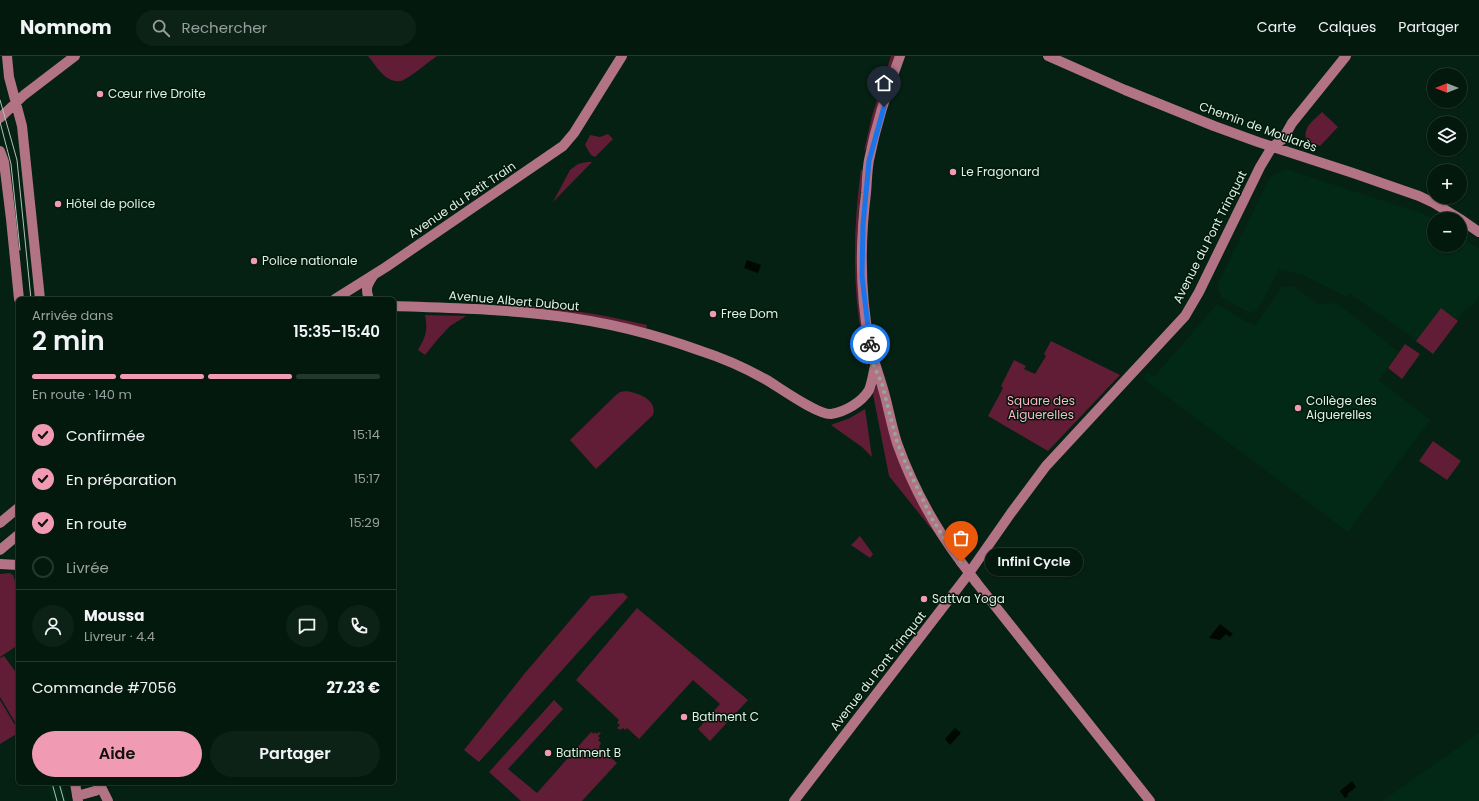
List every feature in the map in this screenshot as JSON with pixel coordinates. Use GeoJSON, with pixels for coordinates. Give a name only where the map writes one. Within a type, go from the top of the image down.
{"type":"FeatureCollection","features":[{"type":"Feature","properties":{"kind":"main road"},"geometry":{"type":"LineString","coordinates":[[7,56],[9,77],[16,102],[23,140],[40,297]]}},
{"type":"Feature","properties":{"kind":"main road"},"geometry":{"type":"LineString","coordinates":[[0,118],[7,113],[16,102],[75,56]]}},
{"type":"Feature","properties":{"kind":"main road","name":"Avenue du Petit Train"},"geometry":{"type":"LineString","coordinates":[[338,297],[374,275],[563,146],[574,133],[622,56]]}},
{"type":"Feature","properties":{"kind":"main road"},"geometry":{"type":"LineString","coordinates":[[900,56],[890,82],[869,161],[863,225],[862,269],[869,340],[874,366],[882,384],[897,442],[931,517],[947,543],[976,582],[1150,801]]}},
{"type":"Feature","properties":{"kind":"main road","name":"Chemin de Moularès"},"geometry":{"type":"LineString","coordinates":[[1048,56],[1124,90],[1214,126],[1418,196],[1434,203],[1449,212]]}},
{"type":"Feature","properties":{"kind":"main road","name":"Avenue du Pont Trinquat"},"geometry":{"type":"LineString","coordinates":[[794,801],[967,576],[1046,466],[1185,316],[1199,292],[1257,172],[1272,147],[1284,139],[1292,123],[1346,56]]}},
{"type":"Feature","properties":{"kind":"main road"},"geometry":{"type":"LineString","coordinates":[[0,151],[4,162],[12,219],[19,297]]}},
{"type":"Feature","properties":{"kind":"main road","name":"Chemin de Moularès"},"geometry":{"type":"LineString","coordinates":[[1467,224],[1479,232]]}},
{"type":"Feature","properties":{"kind":"main road"},"geometry":{"type":"LineString","coordinates":[[369,297],[366,291],[367,284],[374,275]]}},
{"type":"Feature","properties":{"kind":"main road","name":"Avenue Albert Dubout"},"geometry":{"type":"LineString","coordinates":[[396,306],[529,313],[590,321],[639,331],[684,345],[740,366],[816,410],[832,414],[848,408],[865,396],[869,389],[874,366]]}},
{"type":"Feature","properties":{"kind":"main road"},"geometry":{"type":"LineString","coordinates":[[0,523],[16,510]]}},
{"type":"Feature","properties":{"kind":"main road"},"geometry":{"type":"LineString","coordinates":[[0,550],[16,537]]}},
{"type":"Feature","properties":{"kind":"main road"},"geometry":{"type":"LineString","coordinates":[[0,564],[16,565]]}},
{"type":"Feature","properties":{"kind":"main road"},"geometry":{"type":"LineString","coordinates":[[75,785],[78,798],[95,791],[100,785],[108,801]]}},
{"type":"Feature","properties":{"kind":"shaded area"},"geometry":{"type":"Polygon","coordinates":[[[1286,169],[1427,216],[1427,252],[1467,252],[1467,241],[1479,249],[1479,296],[1475,303],[1463,312],[1433,354],[1412,337],[1350,294],[1347,297],[1303,275],[1279,269],[1258,310],[1250,313],[1221,297],[1217,285],[1270,177],[1286,169]]]}},
{"type":"Feature","properties":{"kind":"shaded area"},"geometry":{"type":"Polygon","coordinates":[[[747,260],[761,265],[758,273],[744,268],[747,260]]]}},
{"type":"Feature","properties":{"kind":"shaded area","name":"Collège des Aiguerelles"},"geometry":{"type":"Polygon","coordinates":[[[1293,286],[1317,304],[1337,303],[1399,352],[1379,380],[1430,420],[1348,532],[1143,379],[1148,373],[1154,377],[1217,304],[1254,326],[1282,287],[1293,286]]]}},
{"type":"Feature","properties":{"kind":"shaded area"},"geometry":{"type":"Polygon","coordinates":[[[1220,624],[1233,634],[1230,637],[1226,634],[1220,640],[1209,638],[1220,624]]]}},
{"type":"Feature","properties":{"kind":"shaded area"},"geometry":{"type":"Polygon","coordinates":[[[955,728],[961,733],[950,745],[945,739],[955,728]]]}},
{"type":"Feature","properties":{"kind":"shaded area"},"geometry":{"type":"Polygon","coordinates":[[[1479,733],[1479,801],[1382,801],[1449,754],[1479,733]]]}},
{"type":"Feature","properties":{"kind":"shaded area"},"geometry":{"type":"Polygon","coordinates":[[[1352,781],[1356,787],[1347,794],[1348,796],[1345,798],[1340,791],[1352,781]]]}},
{"type":"Feature","properties":{"kind":"shaded area"},"geometry":{"type":"Polygon","coordinates":[[[48,785],[63,785],[67,801],[52,801],[48,785]]]}},
{"type":"Feature","properties":{"kind":"green space"},"geometry":{"type":"Polygon","coordinates":[[[368,56],[437,56],[409,77],[401,81],[395,81],[383,75],[368,56]]]}},
{"type":"Feature","properties":{"kind":"green space"},"geometry":{"type":"Polygon","coordinates":[[[891,56],[895,56],[882,93],[867,147],[864,151],[872,116],[891,56]]]}},
{"type":"Feature","properties":{"kind":"green space"},"geometry":{"type":"Polygon","coordinates":[[[1322,112],[1338,127],[1320,146],[1306,139],[1305,135],[1310,124],[1322,112]]]}},
{"type":"Feature","properties":{"kind":"green space"},"geometry":{"type":"Polygon","coordinates":[[[608,134],[613,139],[595,157],[591,155],[585,145],[590,135],[600,137],[608,134]]]}},
{"type":"Feature","properties":{"kind":"green space"},"geometry":{"type":"Polygon","coordinates":[[[592,162],[553,202],[570,170],[578,164],[592,162]]]}},
{"type":"Feature","properties":{"kind":"green space"},"geometry":{"type":"Polygon","coordinates":[[[861,169],[863,172],[858,218],[857,264],[868,367],[866,364],[857,303],[855,269],[857,202],[861,169]]]}},
{"type":"Feature","properties":{"kind":"green space"},"geometry":{"type":"Polygon","coordinates":[[[521,305],[584,312],[647,325],[646,330],[521,309],[521,305]]]}},
{"type":"Feature","properties":{"kind":"green space"},"geometry":{"type":"Polygon","coordinates":[[[1441,308],[1458,321],[1433,354],[1416,341],[1441,308]]]}},
{"type":"Feature","properties":{"kind":"green space"},"geometry":{"type":"Polygon","coordinates":[[[425,315],[466,316],[450,326],[425,355],[418,350],[426,333],[425,315]]]}},
{"type":"Feature","properties":{"kind":"green space","name":"Square des Aiguerelles"},"geometry":{"type":"Polygon","coordinates":[[[1051,341],[1120,375],[1048,451],[988,416],[1003,388],[1001,386],[1014,360],[1026,366],[1024,369],[1035,374],[1046,356],[1044,354],[1051,341]]]}},
{"type":"Feature","properties":{"kind":"green space"},"geometry":{"type":"Polygon","coordinates":[[[1405,344],[1420,354],[1402,379],[1388,368],[1405,344]]]}},
{"type":"Feature","properties":{"kind":"green space"},"geometry":{"type":"Polygon","coordinates":[[[877,385],[942,542],[889,476],[873,394],[877,385]]]}},
{"type":"Feature","properties":{"kind":"green space"},"geometry":{"type":"Polygon","coordinates":[[[626,391],[641,395],[650,401],[654,409],[653,415],[596,469],[570,440],[616,395],[620,392],[626,391]]]}},
{"type":"Feature","properties":{"kind":"green space"},"geometry":{"type":"Polygon","coordinates":[[[865,409],[872,457],[862,447],[831,425],[850,418],[865,409]]]}},
{"type":"Feature","properties":{"kind":"green space"},"geometry":{"type":"Polygon","coordinates":[[[1433,441],[1461,461],[1447,480],[1419,461],[1433,441]]]}},
{"type":"Feature","properties":{"kind":"green space"},"geometry":{"type":"Polygon","coordinates":[[[860,536],[873,554],[870,558],[851,545],[860,536]]]}},
{"type":"Feature","properties":{"kind":"green space"},"geometry":{"type":"Polygon","coordinates":[[[10,573],[13,575],[15,581],[16,646],[0,657],[0,574],[10,573]]]}},
{"type":"Feature","properties":{"kind":"green space"},"geometry":{"type":"Polygon","coordinates":[[[623,593],[628,597],[479,762],[464,750],[525,673],[591,596],[623,593]]]}},
{"type":"Feature","properties":{"kind":"green space"},"geometry":{"type":"Polygon","coordinates":[[[637,608],[748,700],[710,741],[698,729],[720,704],[693,680],[639,739],[627,728],[625,730],[623,728],[620,730],[617,728],[620,725],[617,723],[619,720],[576,680],[637,608]]]}},
{"type":"Feature","properties":{"kind":"green space"},"geometry":{"type":"Polygon","coordinates":[[[4,656],[16,672],[16,724],[0,697],[0,658],[4,656]]]}},
{"type":"Feature","properties":{"kind":"green space"},"geometry":{"type":"Polygon","coordinates":[[[0,700],[16,727],[16,734],[0,744],[0,700]]]}},
{"type":"Feature","properties":{"kind":"green space"},"geometry":{"type":"Polygon","coordinates":[[[554,700],[563,709],[508,769],[537,793],[591,732],[594,734],[595,732],[597,734],[599,732],[601,733],[598,736],[600,738],[598,740],[601,743],[599,747],[617,763],[582,801],[521,801],[489,772],[554,700]]]}},
{"type":"Feature","properties":{"kind":"tram line"},"geometry":{"type":"LineString","coordinates":[[0,100],[17,160],[31,297]]}},
{"type":"Feature","properties":{"kind":"tram line"},"geometry":{"type":"LineString","coordinates":[[0,122],[11,164],[20,250]]}},
{"type":"Feature","properties":{"kind":"tram line"},"geometry":{"type":"LineString","coordinates":[[53,785],[57,801]]}},
{"type":"Feature","properties":{"kind":"tram line"},"geometry":{"type":"LineString","coordinates":[[60,785],[64,801]]}},
{"type":"Feature","properties":{"kind":"way so far"},"geometry":{"type":"LineString","coordinates":[[870,344],[874,366],[882,384],[897,442],[906,464],[931,517],[961,562]]}},
{"type":"Feature","properties":{"kind":"place","name":"Cœur rive Droite"},"geometry":{"type":"Point","coordinates":[100,94]}},
{"type":"Feature","properties":{"kind":"place","name":"Le Fragonard"},"geometry":{"type":"Point","coordinates":[953,172]}},
{"type":"Feature","properties":{"kind":"place","name":"Hôtel de police"},"geometry":{"type":"Point","coordinates":[58,204]}},
{"type":"Feature","properties":{"kind":"place","name":"Police nationale"},"geometry":{"type":"Point","coordinates":[254,261]}},
{"type":"Feature","properties":{"kind":"place","name":"Free Dom"},"geometry":{"type":"Point","coordinates":[713,314]}},
{"type":"Feature","properties":{"kind":"place","name":"Collège des Aiguerelles"},"geometry":{"type":"Point","coordinates":[1298,408]}},
{"type":"Feature","properties":{"kind":"place","name":"Infini Cycle"},"geometry":{"type":"Point","coordinates":[961,562]}},
{"type":"Feature","properties":{"kind":"place","name":"Sattva Yoga"},"geometry":{"type":"Point","coordinates":[924,599]}},
{"type":"Feature","properties":{"kind":"place","name":"Batiment C"},"geometry":{"type":"Point","coordinates":[684,717]}},
{"type":"Feature","properties":{"kind":"place","name":"Batiment B"},"geometry":{"type":"Point","coordinates":[548,753]}},
{"type":"Feature","properties":{"kind":"route"},"geometry":{"type":"LineString","coordinates":[[870,344],[862,276],[863,225],[869,161],[876,130],[884,107]]}}]}
